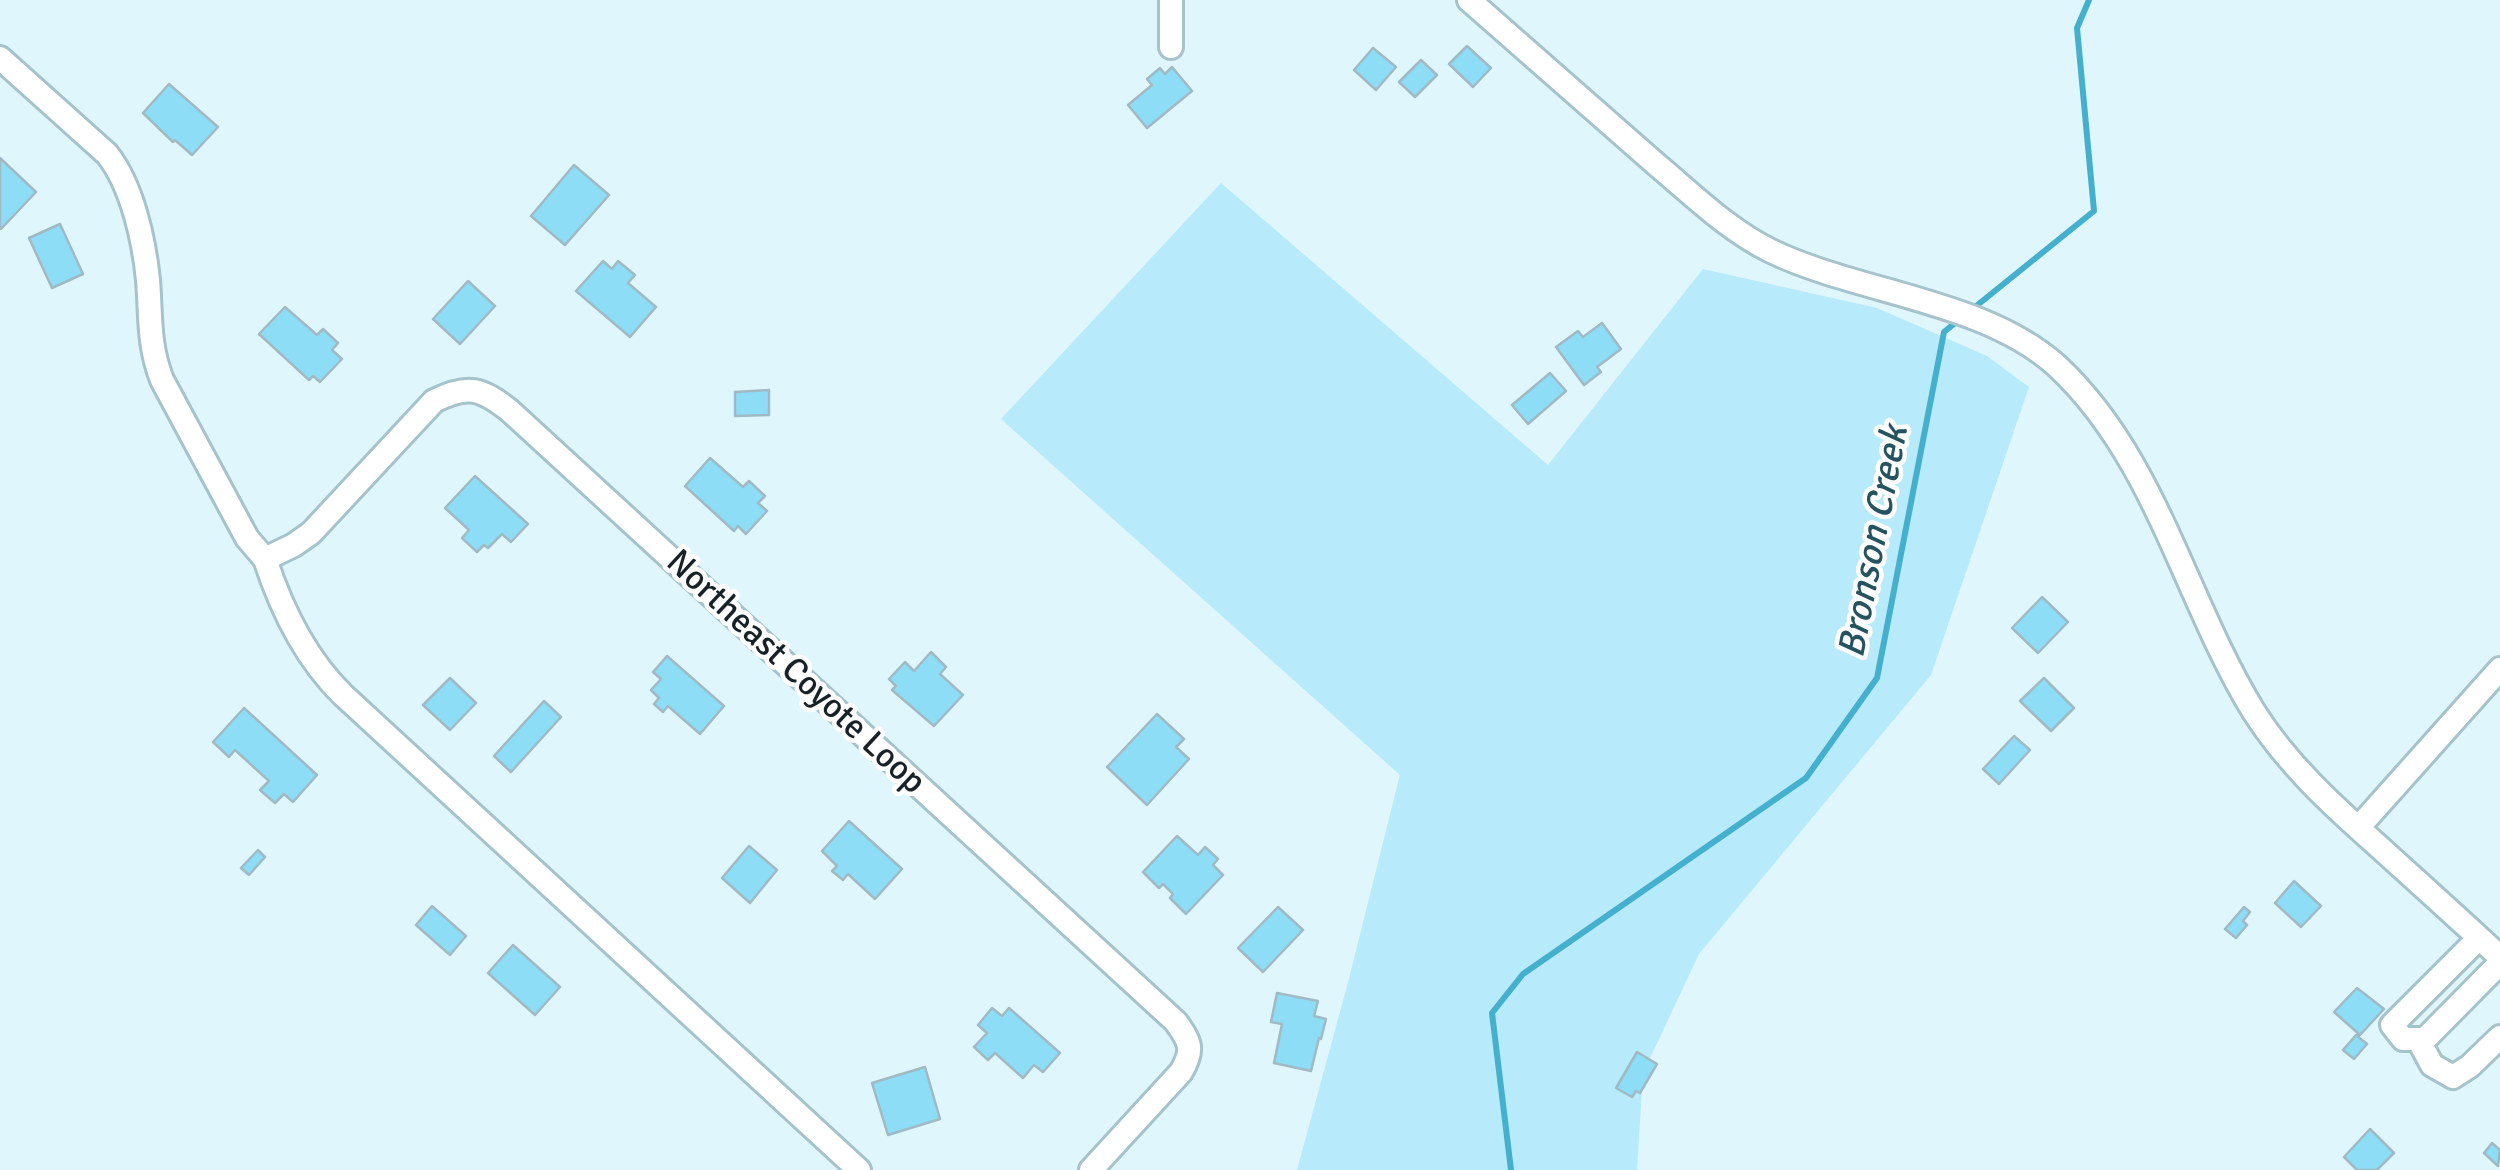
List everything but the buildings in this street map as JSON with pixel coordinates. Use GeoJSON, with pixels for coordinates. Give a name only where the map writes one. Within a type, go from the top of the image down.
{"type":"FeatureCollection","features":[{"type":"Feature","properties":{"kind":"street"},"geometry":{"type":"LineString","coordinates":[[1170,47],[1171,0]]}},
{"type":"Feature","properties":{"kind":"street"},"geometry":{"type":"LineString","coordinates":[[1470,0],[1590,108],[1743,236],[1808,265],[1973,318],[2005,332],[2053,363],[2080,390],[2124,452],[2253,710],[2291,763],[2479,938],[2500,960],[2425,1038],[2403,1039],[2392,1025],[2479,938]]}},
{"type":"Feature","properties":{"kind":"street"},"geometry":{"type":"LineString","coordinates":[[0,58],[119,168],[145,264],[153,356],[162,380],[247,538],[265,559],[276,592],[315,662],[332,685],[859,1170]]}},
{"type":"Feature","properties":{"kind":"street","name":"Northeast Coyote Loop"},"geometry":{"type":"LineString","coordinates":[[265,559],[311,533],[434,402],[461,390],[492,396],[1176,1022],[1190,1047],[1189,1058],[1181,1072],[1092,1170]]}},
{"type":"Feature","properties":{"kind":"street"},"geometry":{"type":"LineString","coordinates":[[2358,828],[2500,669]]}},
{"type":"Feature","properties":{"kind":"street"},"geometry":{"type":"LineString","coordinates":[[2418,1039],[2432,1065],[2453,1077],[2500,1038]]}},
{"type":"Feature","properties":{"kind":"shaded area"},"geometry":{"type":"Polygon","coordinates":[[[1221,183],[1548,465],[1703,269],[1877,308],[1987,356],[2029,387],[1931,675],[1699,954],[1643,1073],[1637,1170],[1297,1170],[1400,775],[1001,419],[1221,183]]]}},
{"type":"Feature","properties":{"kind":"waterway","name":"Bronson Creek"},"geometry":{"type":"LineString","coordinates":[[1970,311],[2094,211],[2077,28],[2089,0]]}},
{"type":"Feature","properties":{"kind":"waterway","name":"Bronson Creek"},"geometry":{"type":"LineString","coordinates":[[1511,1170],[1492,1013],[1523,974],[1806,778],[1877,678],[1944,332],[1960,319]]}}]}
